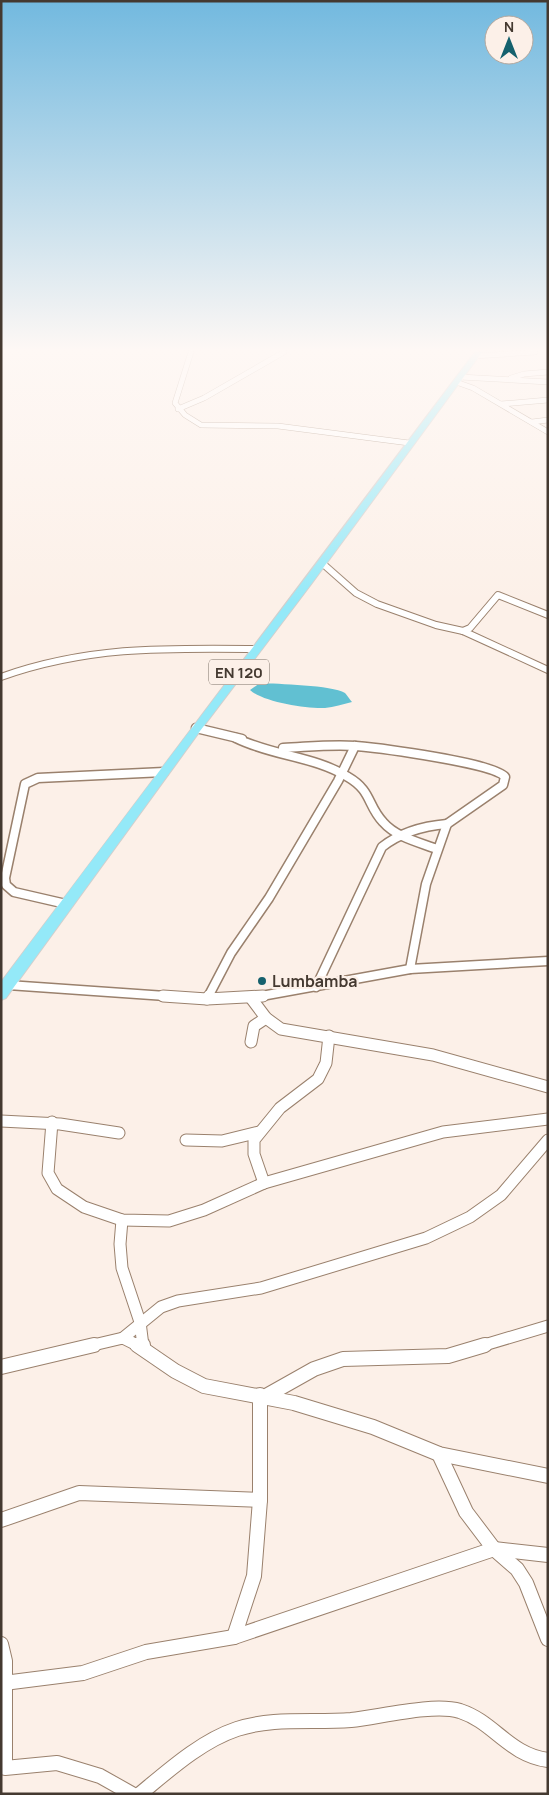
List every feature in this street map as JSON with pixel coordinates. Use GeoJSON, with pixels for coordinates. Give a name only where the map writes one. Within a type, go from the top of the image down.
{"type":"FeatureCollection","features":[{"type":"Feature","properties":{"kind":"main road","name":"EN 120"},"geometry":{"type":"LineString","coordinates":[[5,989],[196,728],[322,563],[415,436]]}},
{"type":"Feature","properties":{"kind":"street"},"geometry":{"type":"LineString","coordinates":[[349,436],[409,444]]}},
{"type":"Feature","properties":{"kind":"street"},"geometry":{"type":"LineString","coordinates":[[322,563],[356,593],[376,604],[436,625],[463,632],[548,670]]}},
{"type":"Feature","properties":{"kind":"street"},"geometry":{"type":"LineString","coordinates":[[463,632],[470,628],[498,595],[548,615]]}},
{"type":"Feature","properties":{"kind":"street"},"geometry":{"type":"LineString","coordinates":[[1,677],[26,667],[65,657],[116,650],[257,649]]}},
{"type":"Feature","properties":{"kind":"street"},"geometry":{"type":"LineString","coordinates":[[196,728],[283,748],[355,746],[472,763],[502,774],[506,781],[447,824],[433,825],[399,835],[382,847],[316,987]]}},
{"type":"Feature","properties":{"kind":"street"},"geometry":{"type":"LineString","coordinates":[[236,738],[251,745],[298,757],[342,773],[363,788],[377,815],[399,835],[437,849]]}},
{"type":"Feature","properties":{"kind":"street"},"geometry":{"type":"LineString","coordinates":[[207,999],[231,952],[269,898],[342,773],[355,746]]}},
{"type":"Feature","properties":{"kind":"street"},"geometry":{"type":"LineString","coordinates":[[283,748],[298,757]]}},
{"type":"Feature","properties":{"kind":"street"},"geometry":{"type":"LineString","coordinates":[[66,904],[14,892],[6,885],[5,878],[25,784],[38,778],[164,772]]}},
{"type":"Feature","properties":{"kind":"street"},"geometry":{"type":"LineString","coordinates":[[410,969],[426,884],[447,824]]}},
{"type":"Feature","properties":{"kind":"street"},"geometry":{"type":"LineString","coordinates":[[5,989],[207,999],[251,998],[410,969],[548,961]]}},
{"type":"Feature","properties":{"kind":"street"},"geometry":{"type":"LineString","coordinates":[[251,998],[266,1018],[281,1028],[443,1057],[548,1087]]}},
{"type":"Feature","properties":{"kind":"street"},"geometry":{"type":"LineString","coordinates":[[251,1042],[254,1026],[266,1018]]}},
{"type":"Feature","properties":{"kind":"street"},"geometry":{"type":"LineString","coordinates":[[264,1183],[254,1154],[254,1140],[258,1132],[280,1108],[318,1079],[326,1063],[329,1036]]}},
{"type":"Feature","properties":{"kind":"street"},"geometry":{"type":"LineString","coordinates":[[52,1122],[48,1159],[50,1180],[56,1189],[84,1207],[122,1220],[169,1221],[204,1210],[264,1183],[457,1128],[548,1119]]}},
{"type":"Feature","properties":{"kind":"street"},"geometry":{"type":"LineString","coordinates":[[1,1121],[52,1122],[119,1133]]}},
{"type":"Feature","properties":{"kind":"street"},"geometry":{"type":"LineString","coordinates":[[186,1140],[222,1141],[258,1132]]}},
{"type":"Feature","properties":{"kind":"street"},"geometry":{"type":"LineString","coordinates":[[1,1367],[123,1338],[160,1307],[178,1301],[261,1288],[348,1260],[426,1238],[470,1217],[500,1195],[548,1140]]}},
{"type":"Feature","properties":{"kind":"street"},"geometry":{"type":"LineString","coordinates":[[122,1220],[120,1244],[122,1268],[140,1322],[143,1348]]}},
{"type":"Feature","properties":{"kind":"street"},"geometry":{"type":"LineString","coordinates":[[263,1396],[329,1362],[343,1359],[448,1356],[548,1326]]}},
{"type":"Feature","properties":{"kind":"street"},"geometry":{"type":"LineString","coordinates":[[123,1338],[143,1348],[175,1371],[204,1386],[263,1396],[372,1427],[439,1454],[548,1476]]}},
{"type":"Feature","properties":{"kind":"street"},"geometry":{"type":"LineString","coordinates":[[234,1637],[254,1576],[260,1500],[263,1396]]}},
{"type":"Feature","properties":{"kind":"street"},"geometry":{"type":"LineString","coordinates":[[439,1454],[466,1512],[494,1549],[517,1569],[526,1583],[548,1639]]}},
{"type":"Feature","properties":{"kind":"street"},"geometry":{"type":"LineString","coordinates":[[1,1520],[79,1493],[260,1500]]}},
{"type":"Feature","properties":{"kind":"street"},"geometry":{"type":"LineString","coordinates":[[4,1683],[83,1673],[146,1652],[234,1637],[494,1549],[548,1555]]}},
{"type":"Feature","properties":{"kind":"street"},"geometry":{"type":"LineString","coordinates":[[1,1644],[5,1661],[5,1768],[58,1764],[100,1776],[132,1794]]}},
{"type":"Feature","properties":{"kind":"street"},"geometry":{"type":"LineString","coordinates":[[140,1794],[168,1770],[224,1734],[250,1726],[277,1722],[338,1721],[443,1708],[459,1710],[470,1715],[520,1753],[548,1760]]}},
{"type":"Feature","properties":{"kind":"water"},"geometry":{"type":"Polygon","coordinates":[[[260,683],[329,688],[345,693],[352,702],[325,708],[286,704],[265,698],[250,690],[260,683]]]}},
{"type":"Feature","properties":{"kind":"place","name":"Lumbamba"},"geometry":{"type":"Point","coordinates":[262,981]}}]}
